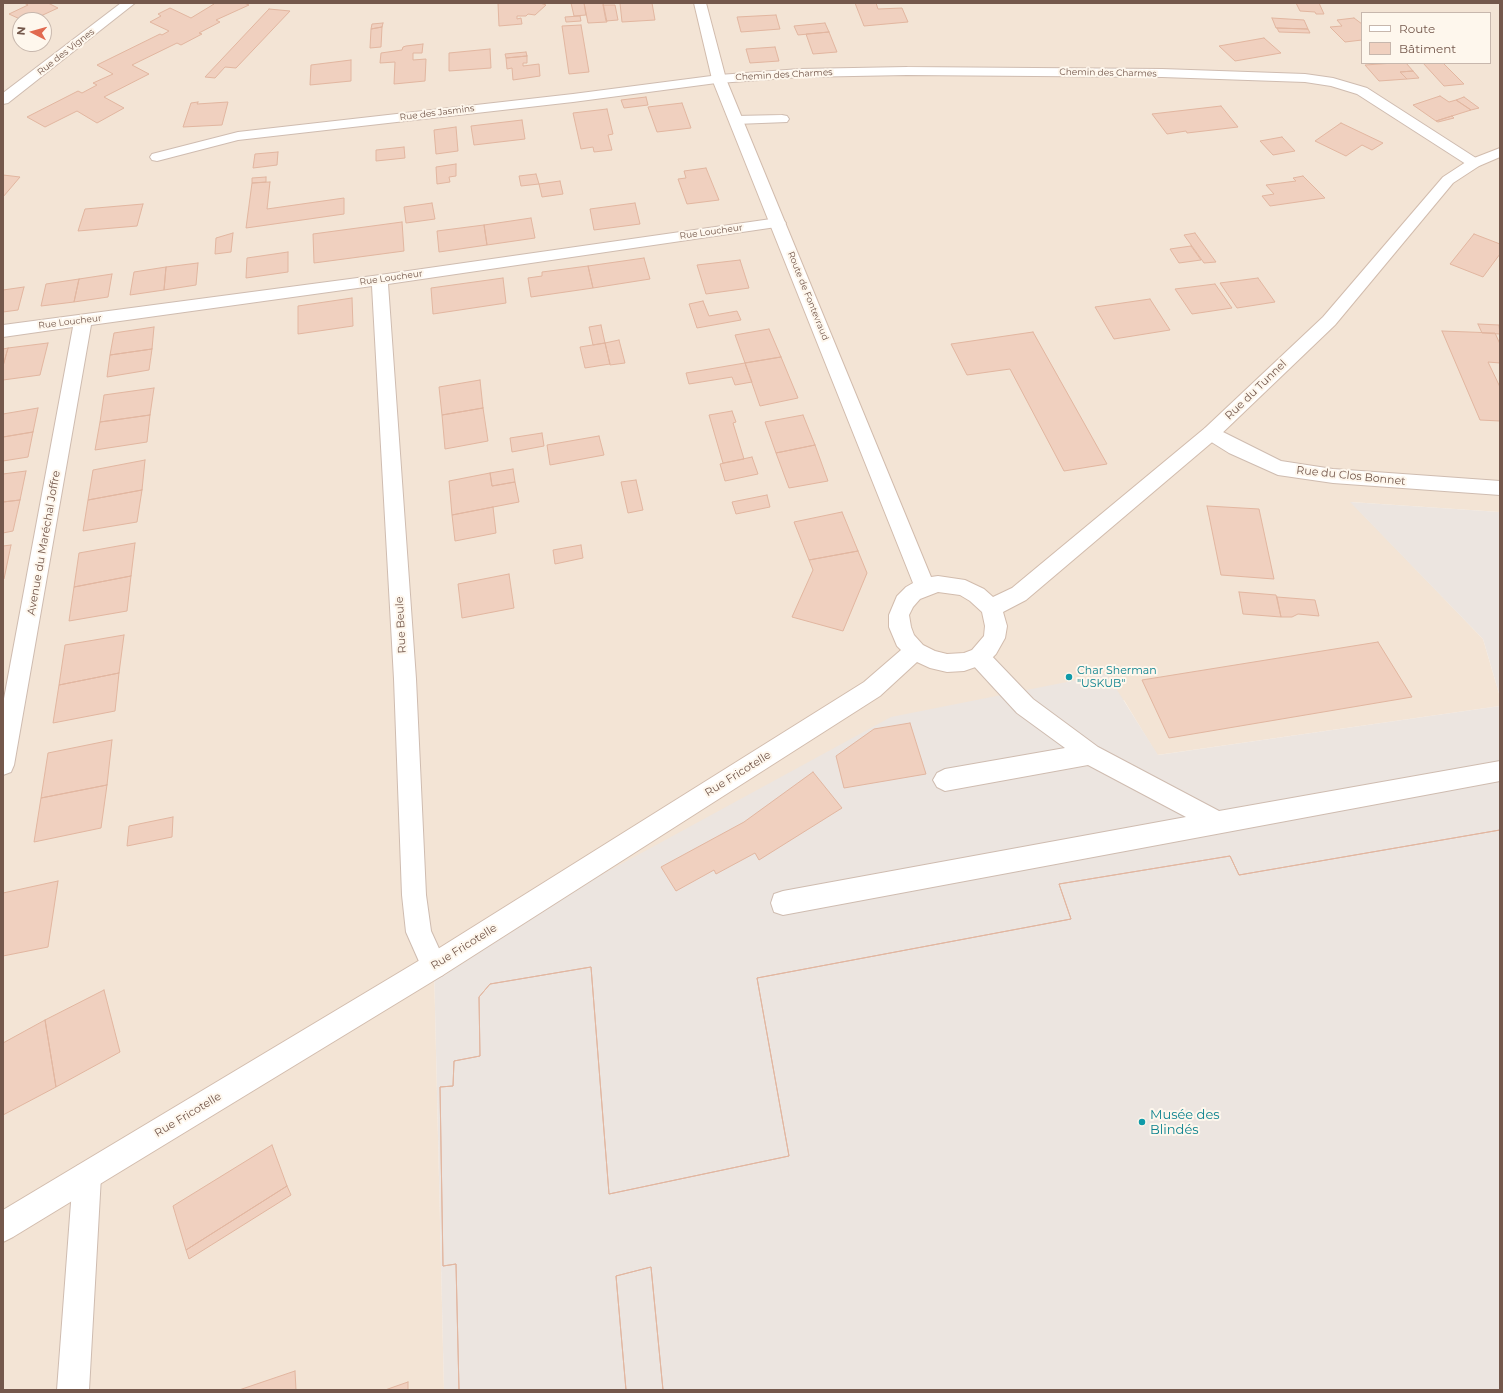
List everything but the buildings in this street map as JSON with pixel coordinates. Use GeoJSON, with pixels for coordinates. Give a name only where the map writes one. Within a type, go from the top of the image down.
{"type":"FeatureCollection","features":[{"type":"Feature","properties":{"kind":"street","name":"Rue des Vignes"},"geometry":{"type":"LineString","coordinates":[[3,100],[129,3]]}},
{"type":"Feature","properties":{"kind":"street","name":"Route de Fontevraud"},"geometry":{"type":"LineString","coordinates":[[700,3],[719,79],[925,587]]}},
{"type":"Feature","properties":{"kind":"street","name":"Chemin des Charmes"},"geometry":{"type":"LineString","coordinates":[[719,79],[800,73],[907,71],[1162,73],[1305,78],[1333,82],[1362,91],[1474,163]]}},
{"type":"Feature","properties":{"kind":"street","name":"Rue des Jasmins"},"geometry":{"type":"LineString","coordinates":[[157,157],[238,136],[572,98],[719,79]]}},
{"type":"Feature","properties":{"kind":"street"},"geometry":{"type":"LineString","coordinates":[[736,120],[782,119]]}},
{"type":"Feature","properties":{"kind":"street","name":"Rue du Tunnel"},"geometry":{"type":"LineString","coordinates":[[991,608],[1019,594],[1211,434],[1330,321],[1448,180],[1474,163],[1500,152]]}},
{"type":"Feature","properties":{"kind":"street","name":"Rue Loucheur"},"geometry":{"type":"LineString","coordinates":[[3,331],[380,280],[778,223]]}},
{"type":"Feature","properties":{"kind":"street","name":"Rue Beule"},"geometry":{"type":"LineString","coordinates":[[380,280],[405,679],[414,896],[419,932],[434,966]]}},
{"type":"Feature","properties":{"kind":"street","name":"Avenue du Maréchal Joffre"},"geometry":{"type":"LineString","coordinates":[[3,765],[83,320]]}},
{"type":"Feature","properties":{"kind":"street","name":"Rue du Clos Bonnet"},"geometry":{"type":"LineString","coordinates":[[1211,434],[1278,468],[1333,476],[1500,488]]}},
{"type":"Feature","properties":{"kind":"street"},"geometry":{"type":"LineString","coordinates":[[938,584],[965,588],[977,595],[991,608],[996,626],[994,638],[988,648],[979,657],[964,662],[947,663],[930,659],[915,651],[906,640],[900,627],[900,614],[904,602],[913,593],[925,587],[938,584]]}},
{"type":"Feature","properties":{"kind":"street","name":"Rue Fricotelle"},"geometry":{"type":"LineString","coordinates":[[3,1226],[434,966],[872,689],[915,651]]}},
{"type":"Feature","properties":{"kind":"street"},"geometry":{"type":"LineString","coordinates":[[979,657],[1025,706],[1090,754],[1217,822]]}},
{"type":"Feature","properties":{"kind":"street"},"geometry":{"type":"LineString","coordinates":[[945,780],[1090,754]]}},
{"type":"Feature","properties":{"kind":"street"},"geometry":{"type":"LineString","coordinates":[[783,902],[1500,771]]}},
{"type":"Feature","properties":{"kind":"street"},"geometry":{"type":"LineString","coordinates":[[73,1390],[87,1176]]}},
{"type":"Feature","properties":{"kind":"shaded area"},"geometry":{"type":"Polygon","coordinates":[[[3,3],[1500,3],[1500,512],[1351,502],[1483,639],[1500,697],[1500,706],[1157,755],[1124,700],[434,966],[444,1390],[3,1390],[3,3]]]}},
{"type":"Feature","properties":{"kind":"shaded area"},"geometry":{"type":"Polygon","coordinates":[[[1350,502],[1500,512],[1500,697],[1483,639],[1350,502]]]}},
{"type":"Feature","properties":{"kind":"shaded area","name":"Musée des Blindés"},"geometry":{"type":"Polygon","coordinates":[[[1107,674],[1158,755],[1500,706],[1500,1390],[444,1390],[434,966],[891,717],[1107,674]]]}},
{"type":"Feature","properties":{"kind":"place","name":"Char Sherman \"USKUB\""},"geometry":{"type":"Point","coordinates":[1069,677]}},
{"type":"Feature","properties":{"kind":"place","name":"Musée des Blindés"},"geometry":{"type":"Point","coordinates":[1142,1122]}}]}
